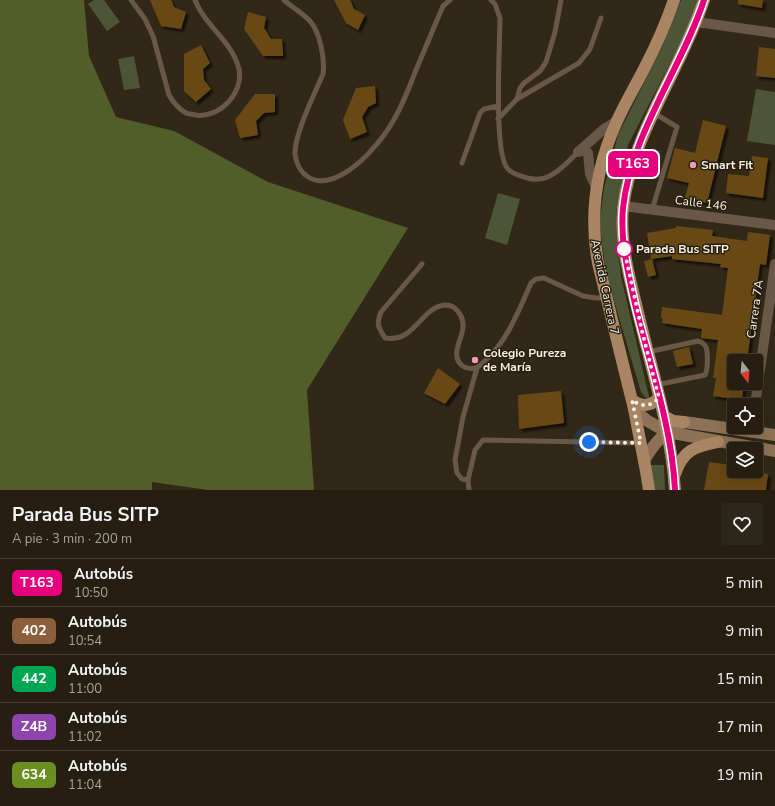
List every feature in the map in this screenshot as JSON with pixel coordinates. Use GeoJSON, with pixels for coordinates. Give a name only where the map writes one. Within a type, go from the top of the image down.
{"type":"FeatureCollection","features":[{"type":"Feature","properties":{"kind":"main road"},"geometry":{"type":"LineString","coordinates":[[675,490],[668,432],[647,353],[624,251],[622,234],[623,206],[634,160],[641,141],[697,22],[704,0]]}},
{"type":"Feature","properties":{"kind":"main road","name":"Avenida Carrera 7"},"geometry":{"type":"LineString","coordinates":[[649,490],[633,405],[598,263],[594,237],[593,214],[596,187],[605,154],[617,121],[646,65],[672,2]]}},
{"type":"Feature","properties":{"kind":"main road"},"geometry":{"type":"LineString","coordinates":[[633,405],[650,405],[659,398]]}},
{"type":"Feature","properties":{"kind":"main road"},"geometry":{"type":"LineString","coordinates":[[633,405],[646,420],[668,432],[775,451]]}},
{"type":"Feature","properties":{"kind":"main road"},"geometry":{"type":"LineString","coordinates":[[664,416],[673,422],[727,426]]}},
{"type":"Feature","properties":{"kind":"main road"},"geometry":{"type":"LineString","coordinates":[[644,461],[655,444],[668,432],[684,422]]}},
{"type":"Feature","properties":{"kind":"main road"},"geometry":{"type":"LineString","coordinates":[[763,432],[775,435]]}},
{"type":"Feature","properties":{"kind":"main road"},"geometry":{"type":"LineString","coordinates":[[674,475],[681,459],[687,452],[698,446],[718,442]]}},
{"type":"Feature","properties":{"kind":"street"},"geometry":{"type":"LineString","coordinates":[[697,22],[775,33]]}},
{"type":"Feature","properties":{"kind":"street"},"geometry":{"type":"LineString","coordinates":[[578,152],[599,133],[617,121]]}},
{"type":"Feature","properties":{"kind":"street"},"geometry":{"type":"LineString","coordinates":[[578,152],[584,150],[588,153],[590,174],[596,187]]}},
{"type":"Feature","properties":{"kind":"street","name":"Calle 146"},"geometry":{"type":"LineString","coordinates":[[623,206],[775,225]]}},
{"type":"Feature","properties":{"kind":"street","name":"Carrera 7A"},"geometry":{"type":"LineString","coordinates":[[756,398],[773,292],[775,264]]}},
{"type":"Feature","properties":{"kind":"lane"},"geometry":{"type":"LineString","coordinates":[[131,0],[145,19],[153,36],[169,95],[174,103],[186,113],[202,116],[212,114],[224,107],[233,96],[238,84],[239,71],[235,57],[226,43],[203,16],[195,0]]}},
{"type":"Feature","properties":{"kind":"lane"},"geometry":{"type":"LineString","coordinates":[[284,0],[309,20],[314,28],[325,63],[323,74],[297,138],[295,153],[297,164],[304,174],[314,180],[327,181],[343,175],[362,161],[390,126],[403,103],[443,6],[450,0]]}},
{"type":"Feature","properties":{"kind":"lane"},"geometry":{"type":"LineString","coordinates":[[491,0],[495,4],[500,18],[498,119],[501,158],[507,169],[520,176],[536,179],[545,178],[554,174],[578,152]]}},
{"type":"Feature","properties":{"kind":"lane"},"geometry":{"type":"LineString","coordinates":[[517,99],[520,88],[524,83],[540,71],[546,62],[555,32],[561,0]]}},
{"type":"Feature","properties":{"kind":"lane"},"geometry":{"type":"LineString","coordinates":[[498,119],[517,99],[578,64],[590,49],[601,18]]}},
{"type":"Feature","properties":{"kind":"lane"},"geometry":{"type":"LineString","coordinates":[[462,163],[480,113],[484,109],[498,106]]}},
{"type":"Feature","properties":{"kind":"lane"},"geometry":{"type":"LineString","coordinates":[[652,210],[677,127],[654,112]]}},
{"type":"Feature","properties":{"kind":"lane"},"geometry":{"type":"LineString","coordinates":[[422,264],[381,312],[377,321],[380,330],[385,338],[397,338],[415,328],[432,310],[441,306],[451,306],[458,311],[462,318],[463,327],[457,344],[457,353],[460,363],[464,367],[470,369],[477,368]]}},
{"type":"Feature","properties":{"kind":"lane"},"geometry":{"type":"LineString","coordinates":[[468,480],[462,479],[457,473],[454,460],[463,417],[477,368],[489,357],[510,329],[531,283],[536,279],[544,278],[583,296],[606,298]]}},
{"type":"Feature","properties":{"kind":"lane"},"geometry":{"type":"LineString","coordinates":[[647,353],[698,340],[706,347],[708,369],[705,375],[656,385]]}},
{"type":"Feature","properties":{"kind":"lane"},"geometry":{"type":"LineString","coordinates":[[469,490],[468,480],[475,450],[483,440],[641,443]]}},
{"type":"Feature","properties":{"kind":"green space"},"geometry":{"type":"Polygon","coordinates":[[[0,0],[84,0],[89,56],[116,117],[174,131],[268,182],[408,228],[307,390],[314,490],[208,490],[152,482],[152,490],[0,490],[0,0]]]}},
{"type":"Feature","properties":{"kind":"green space"},"geometry":{"type":"Polygon","coordinates":[[[94,0],[104,0],[120,22],[107,31],[88,4],[94,0]]]}},
{"type":"Feature","properties":{"kind":"green space"},"geometry":{"type":"Polygon","coordinates":[[[681,0],[698,0],[696,8],[679,46],[628,145],[616,213],[617,244],[621,276],[650,401],[641,392],[607,277],[600,221],[604,188],[618,135],[661,49],[681,0]]]}},
{"type":"Feature","properties":{"kind":"green space"},"geometry":{"type":"Polygon","coordinates":[[[134,56],[140,88],[124,90],[118,59],[134,56]]]}},
{"type":"Feature","properties":{"kind":"green space"},"geometry":{"type":"Polygon","coordinates":[[[756,89],[775,92],[775,145],[747,141],[756,89]]]}},
{"type":"Feature","properties":{"kind":"green space"},"geometry":{"type":"Polygon","coordinates":[[[498,193],[520,199],[507,245],[485,238],[498,193]]]}},
{"type":"Feature","properties":{"kind":"green space"},"geometry":{"type":"Polygon","coordinates":[[[651,465],[664,465],[665,490],[650,490],[649,475],[651,465]]]}},
{"type":"Feature","properties":{"kind":"building"},"geometry":{"type":"Polygon","coordinates":[[[150,0],[171,0],[174,7],[186,12],[181,29],[161,26],[150,0]]]}},
{"type":"Feature","properties":{"kind":"building"},"geometry":{"type":"Polygon","coordinates":[[[334,0],[350,0],[354,9],[365,15],[358,30],[346,23],[334,0]]]}},
{"type":"Feature","properties":{"kind":"building"},"geometry":{"type":"Polygon","coordinates":[[[738,0],[763,0],[762,8],[738,4],[738,0]]]}},
{"type":"Feature","properties":{"kind":"building"},"geometry":{"type":"Polygon","coordinates":[[[248,12],[266,17],[264,28],[271,39],[282,39],[283,56],[263,56],[244,29],[248,12]]]}},
{"type":"Feature","properties":{"kind":"building"},"geometry":{"type":"Polygon","coordinates":[[[201,45],[210,63],[203,69],[204,80],[211,89],[196,102],[184,91],[184,54],[201,45]]]}},
{"type":"Feature","properties":{"kind":"building"},"geometry":{"type":"Polygon","coordinates":[[[759,47],[775,49],[775,78],[756,76],[759,47]]]}},
{"type":"Feature","properties":{"kind":"building"},"geometry":{"type":"Polygon","coordinates":[[[375,86],[376,103],[368,107],[362,117],[367,132],[350,139],[343,120],[356,88],[375,86]]]}},
{"type":"Feature","properties":{"kind":"building"},"geometry":{"type":"Polygon","coordinates":[[[255,94],[275,94],[275,112],[264,113],[256,121],[258,135],[240,138],[235,120],[255,94]]]}},
{"type":"Feature","properties":{"kind":"building","name":"Smart Fit"},"geometry":{"type":"Polygon","coordinates":[[[703,120],[726,126],[707,203],[685,198],[689,183],[667,178],[675,148],[695,153],[703,120]]]}},
{"type":"Feature","properties":{"kind":"building"},"geometry":{"type":"Polygon","coordinates":[[[752,156],[768,158],[763,198],[726,193],[728,174],[749,176],[752,156]]]}},
{"type":"Feature","properties":{"kind":"building"},"geometry":{"type":"Polygon","coordinates":[[[676,226],[713,230],[712,236],[747,241],[748,232],[770,235],[766,265],[760,264],[748,354],[727,354],[727,390],[743,390],[742,398],[713,396],[716,378],[713,378],[718,340],[701,338],[702,329],[662,323],[662,307],[722,315],[728,268],[720,267],[721,264],[672,259],[672,256],[651,259],[647,233],[676,228],[676,226]]]}},
{"type":"Feature","properties":{"kind":"building"},"geometry":{"type":"Polygon","coordinates":[[[652,259],[656,275],[648,277],[644,261],[652,259]]]}},
{"type":"Feature","properties":{"kind":"building"},"geometry":{"type":"Polygon","coordinates":[[[689,347],[693,364],[677,367],[673,351],[689,347]]]}},
{"type":"Feature","properties":{"kind":"building"},"geometry":{"type":"Polygon","coordinates":[[[438,368],[460,384],[445,404],[424,393],[438,368]]]}},
{"type":"Feature","properties":{"kind":"building"},"geometry":{"type":"Polygon","coordinates":[[[561,391],[564,423],[519,429],[518,395],[561,391]]]}},
{"type":"Feature","properties":{"kind":"building"},"geometry":{"type":"Polygon","coordinates":[[[709,462],[727,464],[727,478],[763,478],[763,473],[768,474],[766,490],[704,490],[709,462]]]}},
{"type":"Feature","properties":{"kind":"bus line","name":"T163"},"geometry":{"type":"LineString","coordinates":[[675,490],[673,464],[666,424],[628,272],[622,234],[622,219],[623,206],[634,160],[641,141],[697,22],[704,0]]}},
{"type":"Feature","properties":{"kind":"place","name":"Smart Fit"},"geometry":{"type":"Point","coordinates":[693,165]}},
{"type":"Feature","properties":{"kind":"place","name":"Parada Bus SITP"},"geometry":{"type":"Point","coordinates":[624,249]}},
{"type":"Feature","properties":{"kind":"place","name":"Colegio Pureza de María"},"geometry":{"type":"Point","coordinates":[475,360]}},
{"type":"Feature","properties":{"kind":"route"},"geometry":{"type":"LineString","coordinates":[[589,442],[641,443],[632,400],[644,406],[650,405],[659,398],[628,272],[624,249]]}}]}
